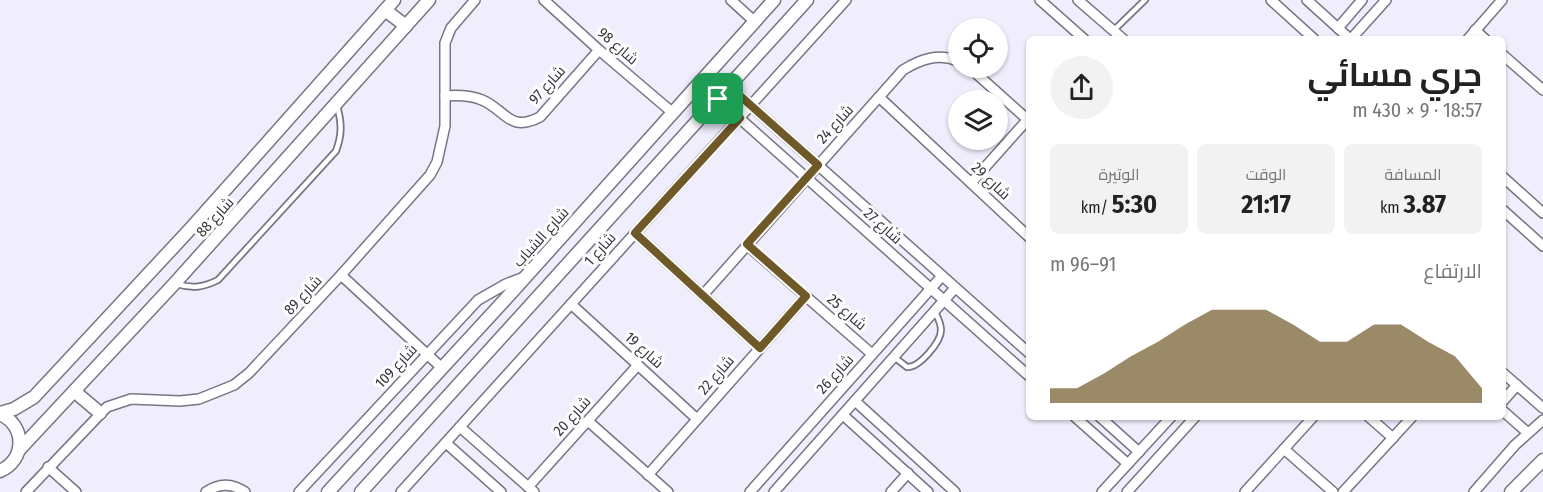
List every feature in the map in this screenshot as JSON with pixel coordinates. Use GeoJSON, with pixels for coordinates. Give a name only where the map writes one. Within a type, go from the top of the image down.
{"type":"FeatureCollection","features":[{"type":"Feature","properties":{"kind":"street","name":"شارع 88"},"geometry":{"type":"LineString","coordinates":[[0,413],[24,405],[34,397],[193,226],[394,0]]}},
{"type":"Feature","properties":{"kind":"street","name":"شارع 88"},"geometry":{"type":"LineString","coordinates":[[0,471],[11,464],[19,450],[175,283],[429,0]]}},
{"type":"Feature","properties":{"kind":"street","name":"شارع 89"},"geometry":{"type":"LineString","coordinates":[[26,492],[107,407],[131,399],[180,401],[199,399],[234,385],[264,359],[341,275],[430,175],[437,162],[445,126],[445,43],[459,16],[475,0]]}},
{"type":"Feature","properties":{"kind":"street","name":"شارع 98"},"geometry":{"type":"LineString","coordinates":[[544,0],[673,113]]}},
{"type":"Feature","properties":{"kind":"street","name":"شارع الشباب"},"geometry":{"type":"LineString","coordinates":[[328,492],[470,339],[774,0]]}},
{"type":"Feature","properties":{"kind":"street"},"geometry":{"type":"LineString","coordinates":[[361,492],[807,0]]}},
{"type":"Feature","properties":{"kind":"street","name":"شارع 1"},"geometry":{"type":"LineString","coordinates":[[401,492],[846,0]]}},
{"type":"Feature","properties":{"kind":"street"},"geometry":{"type":"LineString","coordinates":[[1040,0],[1081,36]]}},
{"type":"Feature","properties":{"kind":"street"},"geometry":{"type":"LineString","coordinates":[[1078,0],[1119,36]]}},
{"type":"Feature","properties":{"kind":"street"},"geometry":{"type":"LineString","coordinates":[[1271,0],[1311,36]]}},
{"type":"Feature","properties":{"kind":"street"},"geometry":{"type":"LineString","coordinates":[[1307,0],[1347,36]]}},
{"type":"Feature","properties":{"kind":"street"},"geometry":{"type":"LineString","coordinates":[[1338,28],[1362,0]]}},
{"type":"Feature","properties":{"kind":"street"},"geometry":{"type":"LineString","coordinates":[[1354,36],[1386,0]]}},
{"type":"Feature","properties":{"kind":"street"},"geometry":{"type":"LineString","coordinates":[[1471,36],[1502,0]]}},
{"type":"Feature","properties":{"kind":"street"},"geometry":{"type":"LineString","coordinates":[[735,2],[755,22]]}},
{"type":"Feature","properties":{"kind":"street"},"geometry":{"type":"LineString","coordinates":[[385,10],[406,26]]}},
{"type":"Feature","properties":{"kind":"street"},"geometry":{"type":"LineString","coordinates":[[1476,30],[1482,36]]}},
{"type":"Feature","properties":{"kind":"street","name":"شارع 97"},"geometry":{"type":"LineString","coordinates":[[445,96],[472,97],[485,101],[510,121],[531,122],[540,117],[599,50]]}},
{"type":"Feature","properties":{"kind":"street","name":"شارع 24"},"geometry":{"type":"LineString","coordinates":[[703,295],[903,70],[917,61],[933,57],[948,57]]}},
{"type":"Feature","properties":{"kind":"street"},"geometry":{"type":"LineString","coordinates":[[1506,58],[1543,90]]}},
{"type":"Feature","properties":{"kind":"street"},"geometry":{"type":"LineString","coordinates":[[981,78],[1026,117]]}},
{"type":"Feature","properties":{"kind":"street","name":"شارع 27"},"geometry":{"type":"LineString","coordinates":[[729,86],[1026,351]]}},
{"type":"Feature","properties":{"kind":"street","name":"شارع 29"},"geometry":{"type":"LineString","coordinates":[[879,97],[1026,234]]}},
{"type":"Feature","properties":{"kind":"street","name":"شارع 27"},"geometry":{"type":"LineString","coordinates":[[718,99],[1026,373]]}},
{"type":"Feature","properties":{"kind":"street"},"geometry":{"type":"LineString","coordinates":[[971,183],[1026,121]]}},
{"type":"Feature","properties":{"kind":"street"},"geometry":{"type":"LineString","coordinates":[[1506,180],[1543,213]]}},
{"type":"Feature","properties":{"kind":"street"},"geometry":{"type":"LineString","coordinates":[[1506,213],[1543,246]]}},
{"type":"Feature","properties":{"kind":"street"},"geometry":{"type":"LineString","coordinates":[[635,233],[760,348]]}},
{"type":"Feature","properties":{"kind":"street","name":"شارع 25"},"geometry":{"type":"LineString","coordinates":[[747,244],[872,354]]}},
{"type":"Feature","properties":{"kind":"street"},"geometry":{"type":"LineString","coordinates":[[341,275],[442,368]]}},
{"type":"Feature","properties":{"kind":"street","name":"شارع 109"},"geometry":{"type":"LineString","coordinates":[[299,492],[478,300],[526,276]]}},
{"type":"Feature","properties":{"kind":"street","name":"شارع 26"},"geometry":{"type":"LineString","coordinates":[[750,492],[942,276]]}},
{"type":"Feature","properties":{"kind":"street"},"geometry":{"type":"LineString","coordinates":[[774,492],[955,288]]}},
{"type":"Feature","properties":{"kind":"street","name":"شارع 22"},"geometry":{"type":"LineString","coordinates":[[648,475],[806,296]]}},
{"type":"Feature","properties":{"kind":"street","name":"شارع 19"},"geometry":{"type":"LineString","coordinates":[[571,304],[698,419]]}},
{"type":"Feature","properties":{"kind":"street"},"geometry":{"type":"LineString","coordinates":[[470,339],[487,353]]}},
{"type":"Feature","properties":{"kind":"street","name":"شارع 20"},"geometry":{"type":"LineString","coordinates":[[531,489],[638,365]]}},
{"type":"Feature","properties":{"kind":"street"},"geometry":{"type":"LineString","coordinates":[[1506,376],[1543,408]]}},
{"type":"Feature","properties":{"kind":"street"},"geometry":{"type":"LineString","coordinates":[[1506,398],[1517,385]]}},
{"type":"Feature","properties":{"kind":"street"},"geometry":{"type":"LineString","coordinates":[[74,391],[100,413]]}},
{"type":"Feature","properties":{"kind":"street"},"geometry":{"type":"LineString","coordinates":[[855,401],[956,492]]}},
{"type":"Feature","properties":{"kind":"street"},"geometry":{"type":"LineString","coordinates":[[0,413],[16,427],[19,435],[19,450]]}},
{"type":"Feature","properties":{"kind":"street"},"geometry":{"type":"LineString","coordinates":[[1506,414],[1528,433]]}},
{"type":"Feature","properties":{"kind":"street"},"geometry":{"type":"LineString","coordinates":[[843,415],[928,492]]}},
{"type":"Feature","properties":{"kind":"street"},"geometry":{"type":"LineString","coordinates":[[1078,420],[1128,464]]}},
{"type":"Feature","properties":{"kind":"street"},"geometry":{"type":"LineString","coordinates":[[1103,420],[1139,452]]}},
{"type":"Feature","properties":{"kind":"street"},"geometry":{"type":"LineString","coordinates":[[1102,492],[1168,420]]}},
{"type":"Feature","properties":{"kind":"street"},"geometry":{"type":"LineString","coordinates":[[1126,492],[1191,420]]}},
{"type":"Feature","properties":{"kind":"street"},"geometry":{"type":"LineString","coordinates":[[1245,492],[1310,420]]}},
{"type":"Feature","properties":{"kind":"street"},"geometry":{"type":"LineString","coordinates":[[1372,420],[1393,438]]}},
{"type":"Feature","properties":{"kind":"street"},"geometry":{"type":"LineString","coordinates":[[1344,492],[1409,420]]}},
{"type":"Feature","properties":{"kind":"street"},"geometry":{"type":"LineString","coordinates":[[1474,492],[1528,433],[1543,420]]}},
{"type":"Feature","properties":{"kind":"street"},"geometry":{"type":"LineString","coordinates":[[588,421],[668,492]]}},
{"type":"Feature","properties":{"kind":"street"},"geometry":{"type":"LineString","coordinates":[[460,427],[531,489]]}},
{"type":"Feature","properties":{"kind":"street"},"geometry":{"type":"LineString","coordinates":[[446,443],[501,492]]}},
{"type":"Feature","properties":{"kind":"street"},"geometry":{"type":"LineString","coordinates":[[1284,449],[1333,492]]}},
{"type":"Feature","properties":{"kind":"street"},"geometry":{"type":"LineString","coordinates":[[1511,492],[1540,464]]}},
{"type":"Feature","properties":{"kind":"street"},"geometry":{"type":"LineString","coordinates":[[48,467],[76,492]]}},
{"type":"Feature","properties":{"kind":"street"},"geometry":{"type":"LineString","coordinates":[[891,492],[908,473]]}},
{"type":"Feature","properties":{"kind":"street"},"geometry":{"type":"LineString","coordinates":[[206,492],[218,486],[228,485],[238,487],[245,492]]}},
{"type":"Feature","properties":{"kind":"lane"},"geometry":{"type":"LineString","coordinates":[[1113,31],[1145,0]]}},
{"type":"Feature","properties":{"kind":"lane"},"geometry":{"type":"LineString","coordinates":[[175,283],[189,288],[205,287],[218,280],[336,151],[341,136],[341,120],[337,104]]}},
{"type":"Feature","properties":{"kind":"lane"},"geometry":{"type":"LineString","coordinates":[[894,357],[907,367],[918,365],[940,337],[940,322],[935,311]]}},
{"type":"Feature","properties":{"kind":"route"},"geometry":{"type":"LineString","coordinates":[[729,86],[818,165],[747,244],[806,296],[760,348],[635,233],[740,118],[718,99],[729,86]]}}]}
